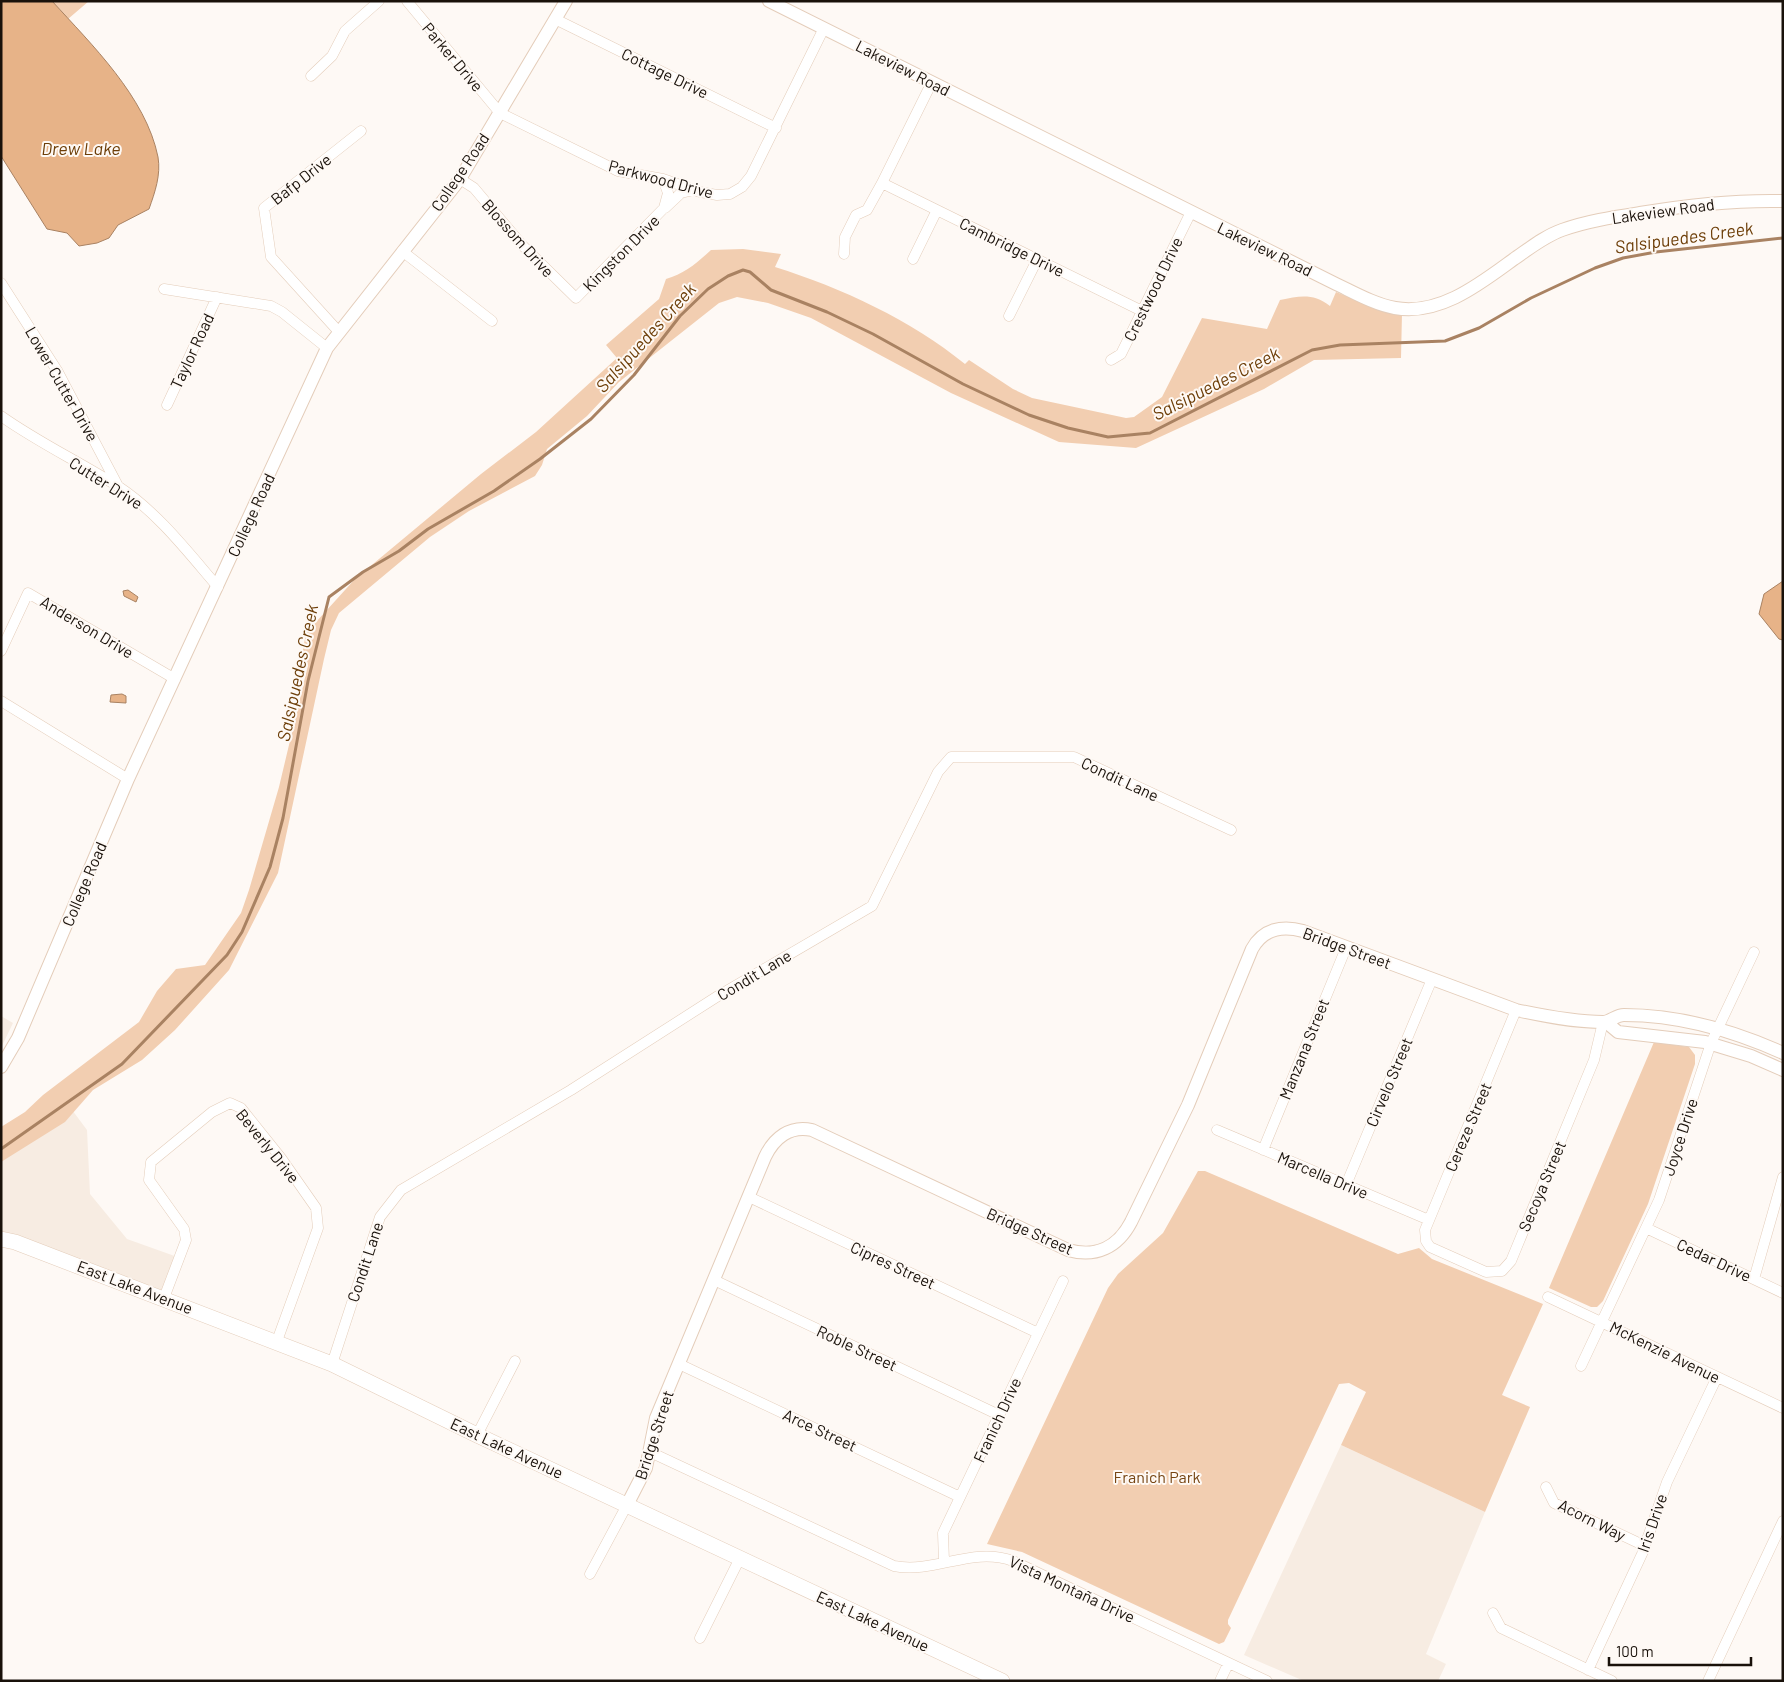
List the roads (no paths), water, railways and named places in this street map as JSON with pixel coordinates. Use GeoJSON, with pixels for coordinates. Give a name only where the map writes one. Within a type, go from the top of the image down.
{"type":"FeatureCollection","features":[{"type":"Feature","properties":{"kind":"main road","name":"East Lake Avenue"},"geometry":{"type":"LineString","coordinates":[[1,1239],[15,1242],[164,1298],[332,1364],[1002,1681]]}},
{"type":"Feature","properties":{"kind":"street"},"geometry":{"type":"LineString","coordinates":[[312,76],[332,56],[346,31],[379,1]]}},
{"type":"Feature","properties":{"kind":"street","name":"Parker Drive"},"geometry":{"type":"LineString","coordinates":[[406,1],[500,113]]}},
{"type":"Feature","properties":{"kind":"street","name":"College Road"},"geometry":{"type":"LineString","coordinates":[[1,1067],[18,1038],[128,779],[327,348],[460,179],[566,1]]}},
{"type":"Feature","properties":{"kind":"street","name":"Lakeview Road"},"geometry":{"type":"LineString","coordinates":[[769,1],[931,84],[1058,143],[1191,212],[1371,301],[1396,308],[1429,307],[1464,294],[1543,239],[1563,230],[1607,218],[1686,206],[1754,200],[1783,201]]}},
{"type":"Feature","properties":{"kind":"street","name":"Cottage Drive"},"geometry":{"type":"LineString","coordinates":[[555,19],[776,128]]}},
{"type":"Feature","properties":{"kind":"street","name":"Parkwood Drive"},"geometry":{"type":"LineString","coordinates":[[500,113],[618,171],[663,179],[709,194],[724,195],[742,187],[754,172],[824,28]]}},
{"type":"Feature","properties":{"kind":"street"},"geometry":{"type":"LineString","coordinates":[[844,254],[845,237],[856,215],[867,210],[931,84]]}},
{"type":"Feature","properties":{"kind":"street","name":"Bafp Drive"},"geometry":{"type":"LineString","coordinates":[[339,332],[271,257],[264,208],[361,131]]}},
{"type":"Feature","properties":{"kind":"street","name":"Blossom Drive"},"geometry":{"type":"LineString","coordinates":[[460,179],[474,188],[522,245],[576,298]]}},
{"type":"Feature","properties":{"kind":"street","name":"Kingston Drive"},"geometry":{"type":"LineString","coordinates":[[576,298],[659,214],[668,198],[667,187],[663,179]]}},
{"type":"Feature","properties":{"kind":"street","name":"Cambridge Drive"},"geometry":{"type":"LineString","coordinates":[[882,183],[1142,311]]}},
{"type":"Feature","properties":{"kind":"street"},"geometry":{"type":"LineString","coordinates":[[659,214],[681,193],[694,190]]}},
{"type":"Feature","properties":{"kind":"street"},"geometry":{"type":"LineString","coordinates":[[913,258],[938,210]]}},
{"type":"Feature","properties":{"kind":"street","name":"Crestwood Drive"},"geometry":{"type":"LineString","coordinates":[[1111,360],[1121,354],[1191,212]]}},
{"type":"Feature","properties":{"kind":"street"},"geometry":{"type":"LineString","coordinates":[[402,251],[492,321]]}},
{"type":"Feature","properties":{"kind":"street"},"geometry":{"type":"LineString","coordinates":[[1010,316],[1038,260]]}},
{"type":"Feature","properties":{"kind":"street","name":"Lower Cutter Drive"},"geometry":{"type":"LineString","coordinates":[[1,283],[58,372],[119,487]]}},
{"type":"Feature","properties":{"kind":"street"},"geometry":{"type":"LineString","coordinates":[[164,289],[271,306],[282,312],[327,348]]}},
{"type":"Feature","properties":{"kind":"street","name":"Taylor Road"},"geometry":{"type":"LineString","coordinates":[[167,405],[217,297]]}},
{"type":"Feature","properties":{"kind":"street","name":"Cutter Drive"},"geometry":{"type":"LineString","coordinates":[[1,416],[49,448],[119,487],[157,518],[218,586]]}},
{"type":"Feature","properties":{"kind":"street","name":"Anderson Drive"},"geometry":{"type":"LineString","coordinates":[[1,651],[28,593],[175,679]]}},
{"type":"Feature","properties":{"kind":"street"},"geometry":{"type":"LineString","coordinates":[[1,701],[128,779]]}},
{"type":"Feature","properties":{"kind":"street","name":"Condit Lane"},"geometry":{"type":"LineString","coordinates":[[332,1364],[380,1217],[402,1190],[571,1090],[718,996],[872,906],[938,772],[951,757],[1074,757],[1231,830]]}},
{"type":"Feature","properties":{"kind":"street","name":"Bridge Street"},"geometry":{"type":"LineString","coordinates":[[627,1505],[643,1476],[650,1452],[656,1418],[748,1197],[769,1149],[776,1139],[792,1130],[807,1129],[1068,1250],[1085,1253],[1105,1250],[1127,1230],[1188,1105],[1255,943],[1268,932],[1286,928],[1303,931],[1516,1010],[1549,1017],[1604,1022],[1621,1015],[1685,1020],[1718,1028],[1783,1053]]}},
{"type":"Feature","properties":{"kind":"street","name":"Manzana Street"},"geometry":{"type":"LineString","coordinates":[[1263,1150],[1346,948]]}},
{"type":"Feature","properties":{"kind":"street","name":"Joyce Drive"},"geometry":{"type":"LineString","coordinates":[[1581,1366],[1646,1228],[1662,1189],[1711,1043],[1754,952]]}},
{"type":"Feature","properties":{"kind":"street","name":"Cirvelo Street"},"geometry":{"type":"LineString","coordinates":[[1346,1185],[1432,980]]}},
{"type":"Feature","properties":{"kind":"street","name":"Cereze Street"},"geometry":{"type":"LineString","coordinates":[[1428,1244],[1425,1234],[1429,1220],[1516,1010]]}},
{"type":"Feature","properties":{"kind":"street","name":"Bridge Street"},"geometry":{"type":"LineString","coordinates":[[1604,1022],[1618,1032],[1711,1043],[1751,1056],[1783,1070]]}},
{"type":"Feature","properties":{"kind":"street","name":"Secoya Street"},"geometry":{"type":"LineString","coordinates":[[1428,1244],[1486,1272],[1499,1272],[1508,1265],[1594,1060],[1604,1022]]}},
{"type":"Feature","properties":{"kind":"street","name":"Beverly Drive"},"geometry":{"type":"LineString","coordinates":[[164,1298],[186,1240],[184,1229],[149,1180],[151,1162],[212,1112],[230,1103],[241,1108],[276,1150],[316,1208],[318,1228],[277,1341]]}},
{"type":"Feature","properties":{"kind":"street","name":"Marcella Drive"},"geometry":{"type":"LineString","coordinates":[[1216,1130],[1429,1220]]}},
{"type":"Feature","properties":{"kind":"street"},"geometry":{"type":"LineString","coordinates":[[1754,1279],[1783,1177]]}},
{"type":"Feature","properties":{"kind":"street","name":"Cipres Street"},"geometry":{"type":"LineString","coordinates":[[748,1197],[1038,1334]]}},
{"type":"Feature","properties":{"kind":"street","name":"Cedar Drive"},"geometry":{"type":"LineString","coordinates":[[1646,1228],[1783,1293]]}},
{"type":"Feature","properties":{"kind":"street","name":"Roble Street"},"geometry":{"type":"LineString","coordinates":[[714,1280],[999,1415]]}},
{"type":"Feature","properties":{"kind":"street","name":"Franich Drive"},"geometry":{"type":"LineString","coordinates":[[944,1562],[943,1533],[1063,1281]]}},
{"type":"Feature","properties":{"kind":"street","name":"McKenzie Avenue"},"geometry":{"type":"LineString","coordinates":[[1548,1297],[1783,1408]]}},
{"type":"Feature","properties":{"kind":"street"},"geometry":{"type":"LineString","coordinates":[[477,1434],[515,1361]]}},
{"type":"Feature","properties":{"kind":"street","name":"Arce Street"},"geometry":{"type":"LineString","coordinates":[[679,1364],[960,1497]]}},
{"type":"Feature","properties":{"kind":"street","name":"Iris Drive"},"geometry":{"type":"LineString","coordinates":[[1588,1670],[1645,1546],[1667,1482],[1717,1377]]}},
{"type":"Feature","properties":{"kind":"street","name":"Vista Montaña Drive"},"geometry":{"type":"LineString","coordinates":[[650,1452],[894,1566],[916,1567],[980,1555],[1007,1558],[1267,1681]]}},
{"type":"Feature","properties":{"kind":"street","name":"Acorn Way"},"geometry":{"type":"LineString","coordinates":[[1546,1487],[1554,1503],[1645,1546]]}},
{"type":"Feature","properties":{"kind":"street"},"geometry":{"type":"LineString","coordinates":[[590,1574],[627,1505]]}},
{"type":"Feature","properties":{"kind":"street"},"geometry":{"type":"LineString","coordinates":[[1708,1681],[1783,1521]]}},
{"type":"Feature","properties":{"kind":"street"},"geometry":{"type":"LineString","coordinates":[[700,1638],[740,1558]]}},
{"type":"Feature","properties":{"kind":"street"},"geometry":{"type":"LineString","coordinates":[[1493,1613],[1501,1628],[1612,1681]]}},
{"type":"Feature","properties":{"kind":"street"},"geometry":{"type":"LineString","coordinates":[[1220,1681],[1228,1664]]}},
{"type":"Feature","properties":{"kind":"water","name":"Drew Lake"},"geometry":{"type":"Polygon","coordinates":[[[1,1],[52,1],[100,53],[142,113],[152,135],[158,157],[159,170],[155,190],[149,209],[118,225],[109,238],[97,243],[79,246],[67,233],[47,229],[1,156],[1,1]]]}},
{"type":"Feature","properties":{"kind":"water"},"geometry":{"type":"Polygon","coordinates":[[[1783,581],[1783,640],[1779,639],[1759,614],[1764,594],[1783,581]]]}},
{"type":"Feature","properties":{"kind":"water"},"geometry":{"type":"Polygon","coordinates":[[[128,590],[138,597],[136,602],[124,596],[123,591],[128,590]]]}},
{"type":"Feature","properties":{"kind":"water"},"geometry":{"type":"Polygon","coordinates":[[[122,694],[126,696],[126,703],[110,702],[111,695],[122,694]]]}},
{"type":"Feature","properties":{"kind":"waterway","name":"Salsipuedes Creek"},"geometry":{"type":"LineString","coordinates":[[1,1149],[122,1064],[227,955],[242,932],[270,867],[283,818],[308,681],[329,597],[363,572],[399,551],[428,529],[494,491],[540,459],[591,419],[634,375],[680,316],[708,289],[728,276],[743,270],[750,272],[771,290],[827,312],[873,334],[963,384],[1029,415],[1068,428],[1108,437],[1150,433],[1312,350],[1340,345],[1445,341],[1479,328],[1531,298],[1595,268],[1623,258],[1656,252],[1783,238]]}},
{"type":"Feature","properties":{"kind":"park label","name":"Franich Park"},"geometry":{"type":"Point","coordinates":[1157,1477]}}]}
